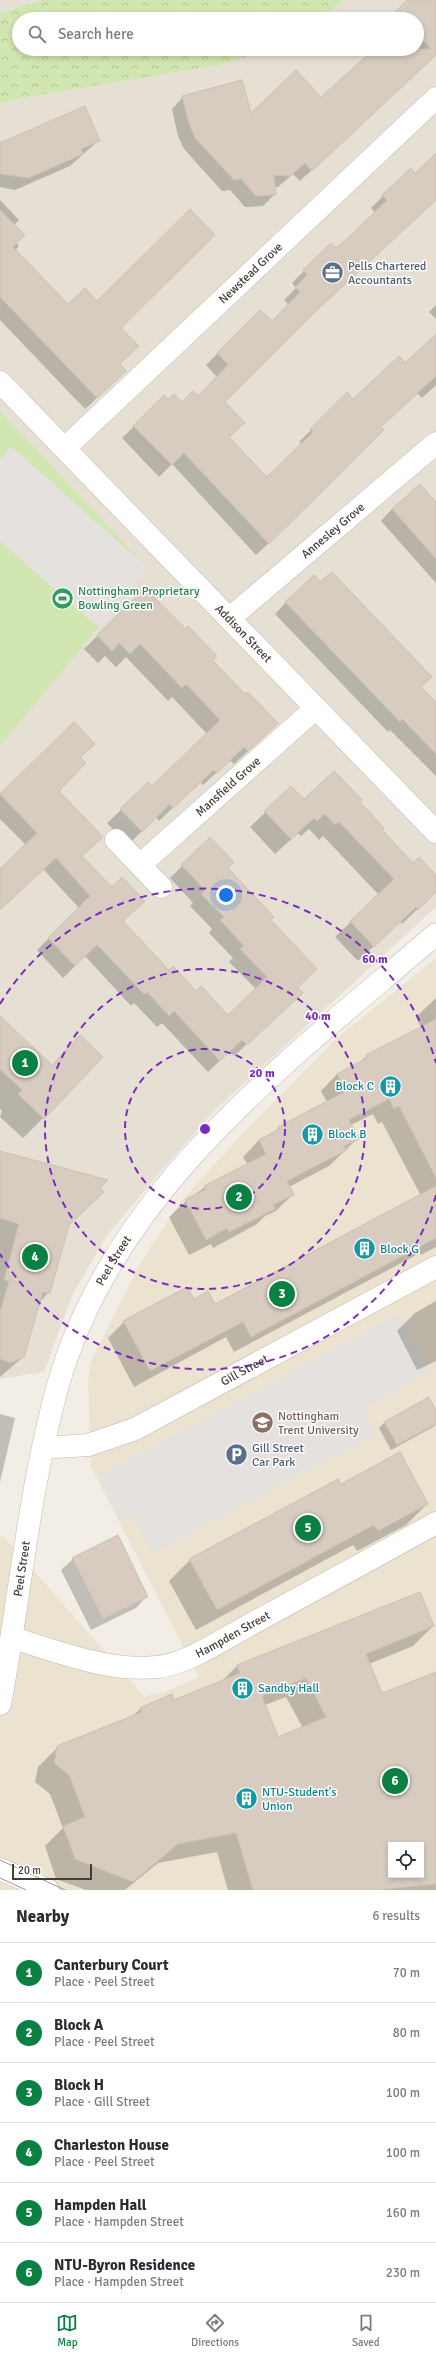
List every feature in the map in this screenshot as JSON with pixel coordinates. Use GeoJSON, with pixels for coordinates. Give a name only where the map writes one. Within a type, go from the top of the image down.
{"type":"FeatureCollection","features":[{"type":"Feature","properties":{"kind":"street","name":"Newstead Grove"},"geometry":{"type":"LineString","coordinates":[[65,448],[436,98]]}},
{"type":"Feature","properties":{"kind":"street","name":"Addison Street"},"geometry":{"type":"LineString","coordinates":[[0,382],[436,832]]}},
{"type":"Feature","properties":{"kind":"street","name":"Annesley Grove"},"geometry":{"type":"LineString","coordinates":[[230,618],[434,449]]}},
{"type":"Feature","properties":{"kind":"street","name":"Mansfield Grove"},"geometry":{"type":"LineString","coordinates":[[140,865],[316,708]]}},
{"type":"Feature","properties":{"kind":"street"},"geometry":{"type":"LineString","coordinates":[[116,840],[161,887]]}},
{"type":"Feature","properties":{"kind":"street","name":"Peel Street"},"geometry":{"type":"LineString","coordinates":[[0,1704],[13,1638],[44,1448],[65,1365],[96,1292],[109,1266],[160,1195],[195,1152],[245,1098],[436,934]]}},
{"type":"Feature","properties":{"kind":"street","name":"Gill Street"},"geometry":{"type":"LineString","coordinates":[[44,1448],[88,1445],[135,1429],[436,1267]]}},
{"type":"Feature","properties":{"kind":"street","name":"Hampden Street"},"geometry":{"type":"LineString","coordinates":[[13,1638],[86,1660],[127,1668],[158,1667],[181,1661],[436,1523]]}},
{"type":"Feature","properties":{"kind":"street"},"geometry":{"type":"LineString","coordinates":[[0,1869],[48,1890]]}},
{"type":"Feature","properties":{"kind":"shaded area"},"geometry":{"type":"Polygon","coordinates":[[[0,0],[42,0],[0,13],[0,0]]]}},
{"type":"Feature","properties":{"kind":"shaded area"},"geometry":{"type":"Polygon","coordinates":[[[345,0],[436,0],[436,907],[215,1110],[162,1170],[106,1237],[73,1294],[44,1372],[0,1379],[0,746],[148,568],[0,411],[0,104],[21,98],[220,65],[249,56],[424,56],[424,12],[329,12],[345,0]]]}},
{"type":"Feature","properties":{"kind":"shaded area"},"geometry":{"type":"Polygon","coordinates":[[[11,446],[148,568],[99,628],[0,541],[0,459],[11,446]]]}},
{"type":"Feature","properties":{"kind":"shaded area","name":"Nottingham Trent University"},"geometry":{"type":"Polygon","coordinates":[[[436,958],[436,1890],[0,1890],[0,1536],[4,1537],[145,1697],[170,1690],[199,1677],[91,1467],[88,1380],[91,1361],[140,1264],[182,1200],[245,1131],[336,1039],[436,958]]]}},
{"type":"Feature","properties":{"kind":"shaded area","name":"Gill Street Car Park"},"geometry":{"type":"Polygon","coordinates":[[[399,1314],[430,1372],[363,1409],[376,1434],[153,1554],[132,1515],[121,1521],[97,1476],[399,1314]]]}},
{"type":"Feature","properties":{"kind":"green space"},"geometry":{"type":"Polygon","coordinates":[[[42,0],[345,0],[329,12],[12,12],[12,56],[249,56],[220,65],[21,98],[0,104],[0,13],[42,0]]]}},
{"type":"Feature","properties":{"kind":"green space","name":"Nottingham Proprietary Bowling Green"},"geometry":{"type":"Polygon","coordinates":[[[0,411],[148,568],[0,746],[0,411]]]}},
{"type":"Feature","properties":{"kind":"building"},"geometry":{"type":"Polygon","coordinates":[[[407,0],[436,0],[436,55],[312,171],[305,163],[290,176],[274,175],[276,195],[256,196],[241,179],[234,180],[195,138],[189,124],[182,96],[242,80],[251,113],[296,70],[321,97],[366,56],[424,56],[424,49],[431,49],[424,42],[424,12],[396,11],[407,0]]]}},
{"type":"Feature","properties":{"kind":"building"},"geometry":{"type":"Polygon","coordinates":[[[85,106],[100,141],[81,149],[83,154],[29,178],[0,174],[0,143],[85,106]]]}},
{"type":"Feature","properties":{"kind":"building"},"geometry":{"type":"Polygon","coordinates":[[[436,153],[436,200],[315,312],[225,402],[245,423],[229,437],[267,477],[313,432],[310,429],[347,392],[353,399],[399,356],[405,363],[436,334],[436,376],[381,427],[384,430],[269,544],[184,453],[172,465],[133,426],[164,395],[168,400],[174,394],[182,402],[193,391],[198,396],[228,365],[217,353],[260,310],[272,321],[300,292],[295,287],[307,275],[303,270],[331,243],[336,248],[350,236],[387,200],[382,195],[411,168],[415,173],[436,153]]]}},
{"type":"Feature","properties":{"kind":"building"},"geometry":{"type":"Polygon","coordinates":[[[190,209],[215,235],[121,328],[139,346],[120,364],[126,371],[97,398],[0,297],[0,210],[25,235],[13,247],[68,304],[85,288],[97,301],[190,209]]]}},
{"type":"Feature","properties":{"kind":"building"},"geometry":{"type":"Polygon","coordinates":[[[420,484],[436,502],[436,559],[392,509],[420,484]]]}},
{"type":"Feature","properties":{"kind":"building"},"geometry":{"type":"Polygon","coordinates":[[[332,572],[432,677],[421,687],[436,702],[436,754],[402,719],[400,722],[285,602],[314,575],[320,582],[332,572]]]}},
{"type":"Feature","properties":{"kind":"building"},"geometry":{"type":"Polygon","coordinates":[[[145,588],[186,629],[188,626],[217,656],[213,661],[245,694],[248,692],[278,723],[248,751],[244,747],[217,773],[214,770],[173,808],[170,804],[142,832],[120,809],[148,782],[152,786],[220,720],[186,684],[182,688],[140,644],[130,654],[119,643],[112,651],[97,635],[145,588]]]}},
{"type":"Feature","properties":{"kind":"building"},"geometry":{"type":"Polygon","coordinates":[[[74,722],[95,744],[80,757],[86,763],[59,791],[103,837],[82,856],[112,887],[122,877],[145,901],[123,921],[169,970],[173,966],[196,991],[201,986],[228,1015],[267,977],[240,949],[244,946],[220,920],[224,917],[201,894],[205,890],[181,865],[210,837],[234,862],[228,868],[274,917],[271,920],[317,969],[298,987],[303,993],[247,1045],[242,1040],[220,1061],[174,1011],[169,1016],[147,992],[144,994],[97,945],[75,966],[48,938],[90,896],[56,858],[0,910],[0,869],[37,833],[0,794],[74,722]]]}},
{"type":"Feature","properties":{"kind":"building"},"geometry":{"type":"Polygon","coordinates":[[[334,771],[362,800],[360,802],[384,828],[382,830],[413,863],[419,857],[436,875],[436,892],[418,910],[416,907],[374,947],[350,921],[394,879],[339,822],[335,825],[325,814],[317,821],[314,818],[291,839],[264,811],[291,786],[304,799],[334,771]]]}},
{"type":"Feature","properties":{"kind":"building"},"geometry":{"type":"Polygon","coordinates":[[[0,1016],[52,1065],[80,1035],[103,1057],[44,1119],[18,1094],[22,1090],[0,1069],[0,1016]]]}},
{"type":"Feature","properties":{"kind":"building"},"geometry":{"type":"Polygon","coordinates":[[[436,1019],[436,1178],[399,1106],[394,1109],[389,1099],[349,1120],[359,1139],[344,1146],[347,1150],[287,1181],[294,1195],[273,1205],[275,1209],[229,1232],[227,1228],[206,1240],[185,1200],[206,1189],[204,1186],[266,1154],[259,1140],[279,1129],[278,1127],[346,1091],[337,1074],[367,1058],[366,1055],[436,1019]]]}},
{"type":"Feature","properties":{"kind":"building"},"geometry":{"type":"Polygon","coordinates":[[[0,1151],[108,1180],[100,1188],[104,1192],[69,1225],[50,1293],[43,1292],[24,1357],[11,1363],[0,1359],[0,1312],[9,1281],[4,1280],[19,1224],[0,1218],[0,1151]]]}},
{"type":"Feature","properties":{"kind":"building"},"geometry":{"type":"Polygon","coordinates":[[[436,1186],[436,1238],[251,1337],[243,1322],[150,1371],[123,1321],[187,1287],[194,1299],[208,1291],[215,1304],[436,1186]]]}},
{"type":"Feature","properties":{"kind":"building"},"geometry":{"type":"Polygon","coordinates":[[[429,1397],[436,1410],[436,1424],[397,1445],[384,1422],[429,1397]]]}},
{"type":"Feature","properties":{"kind":"building"},"geometry":{"type":"Polygon","coordinates":[[[400,1452],[428,1504],[378,1531],[374,1525],[217,1610],[189,1559],[338,1479],[341,1484],[400,1452]]]}},
{"type":"Feature","properties":{"kind":"building"},"geometry":{"type":"Polygon","coordinates":[[[118,1535],[148,1597],[103,1619],[72,1558],[118,1535]]]}},
{"type":"Feature","properties":{"kind":"building"},"geometry":{"type":"Polygon","coordinates":[[[420,1592],[434,1626],[366,1654],[382,1693],[436,1672],[436,1884],[377,1890],[253,1890],[236,1833],[178,1844],[133,1882],[75,1859],[63,1826],[85,1817],[69,1775],[54,1763],[57,1746],[142,1712],[140,1708],[172,1694],[174,1700],[240,1673],[237,1665],[420,1592]],[[306,1678],[262,1696],[278,1737],[326,1717],[306,1678]]]}},
{"type":"Feature","properties":{"kind":"tram line"},"geometry":{"type":"LineString","coordinates":[[0,1860],[65,1890]]}},
{"type":"Feature","properties":{"kind":"tram line"},"geometry":{"type":"LineString","coordinates":[[0,1878],[26,1890]]}},
{"type":"Feature","properties":{"kind":"place","name":"Pells Chartered Accountants"},"geometry":{"type":"Point","coordinates":[332,273]}},
{"type":"Feature","properties":{"kind":"place","name":"Nottingham Proprietary Bowling Green"},"geometry":{"type":"Point","coordinates":[62,598]}},
{"type":"Feature","properties":{"kind":"place","name":"Canterbury Court"},"geometry":{"type":"Point","coordinates":[25,1063]}},
{"type":"Feature","properties":{"kind":"place","name":"Block C"},"geometry":{"type":"Point","coordinates":[390,1086]}},
{"type":"Feature","properties":{"kind":"place","name":"Block B"},"geometry":{"type":"Point","coordinates":[313,1134]}},
{"type":"Feature","properties":{"kind":"place","name":"Block A"},"geometry":{"type":"Point","coordinates":[239,1197]}},
{"type":"Feature","properties":{"kind":"place","name":"Block G"},"geometry":{"type":"Point","coordinates":[365,1249]}},
{"type":"Feature","properties":{"kind":"place","name":"Charleston House"},"geometry":{"type":"Point","coordinates":[35,1257]}},
{"type":"Feature","properties":{"kind":"place","name":"Block H"},"geometry":{"type":"Point","coordinates":[282,1294]}},
{"type":"Feature","properties":{"kind":"place","name":"Nottingham Trent University"},"geometry":{"type":"Point","coordinates":[263,1423]}},
{"type":"Feature","properties":{"kind":"place","name":"Gill Street Car Park"},"geometry":{"type":"Point","coordinates":[237,1455]}},
{"type":"Feature","properties":{"kind":"place","name":"Hampden Hall"},"geometry":{"type":"Point","coordinates":[308,1528]}},
{"type":"Feature","properties":{"kind":"place","name":"Sandby Hall"},"geometry":{"type":"Point","coordinates":[243,1688]}},
{"type":"Feature","properties":{"kind":"place","name":"NTU-Byron Residence"},"geometry":{"type":"Point","coordinates":[395,1781]}},
{"type":"Feature","properties":{"kind":"place","name":"NTU-Student's Union"},"geometry":{"type":"Point","coordinates":[246,1799]}}]}
